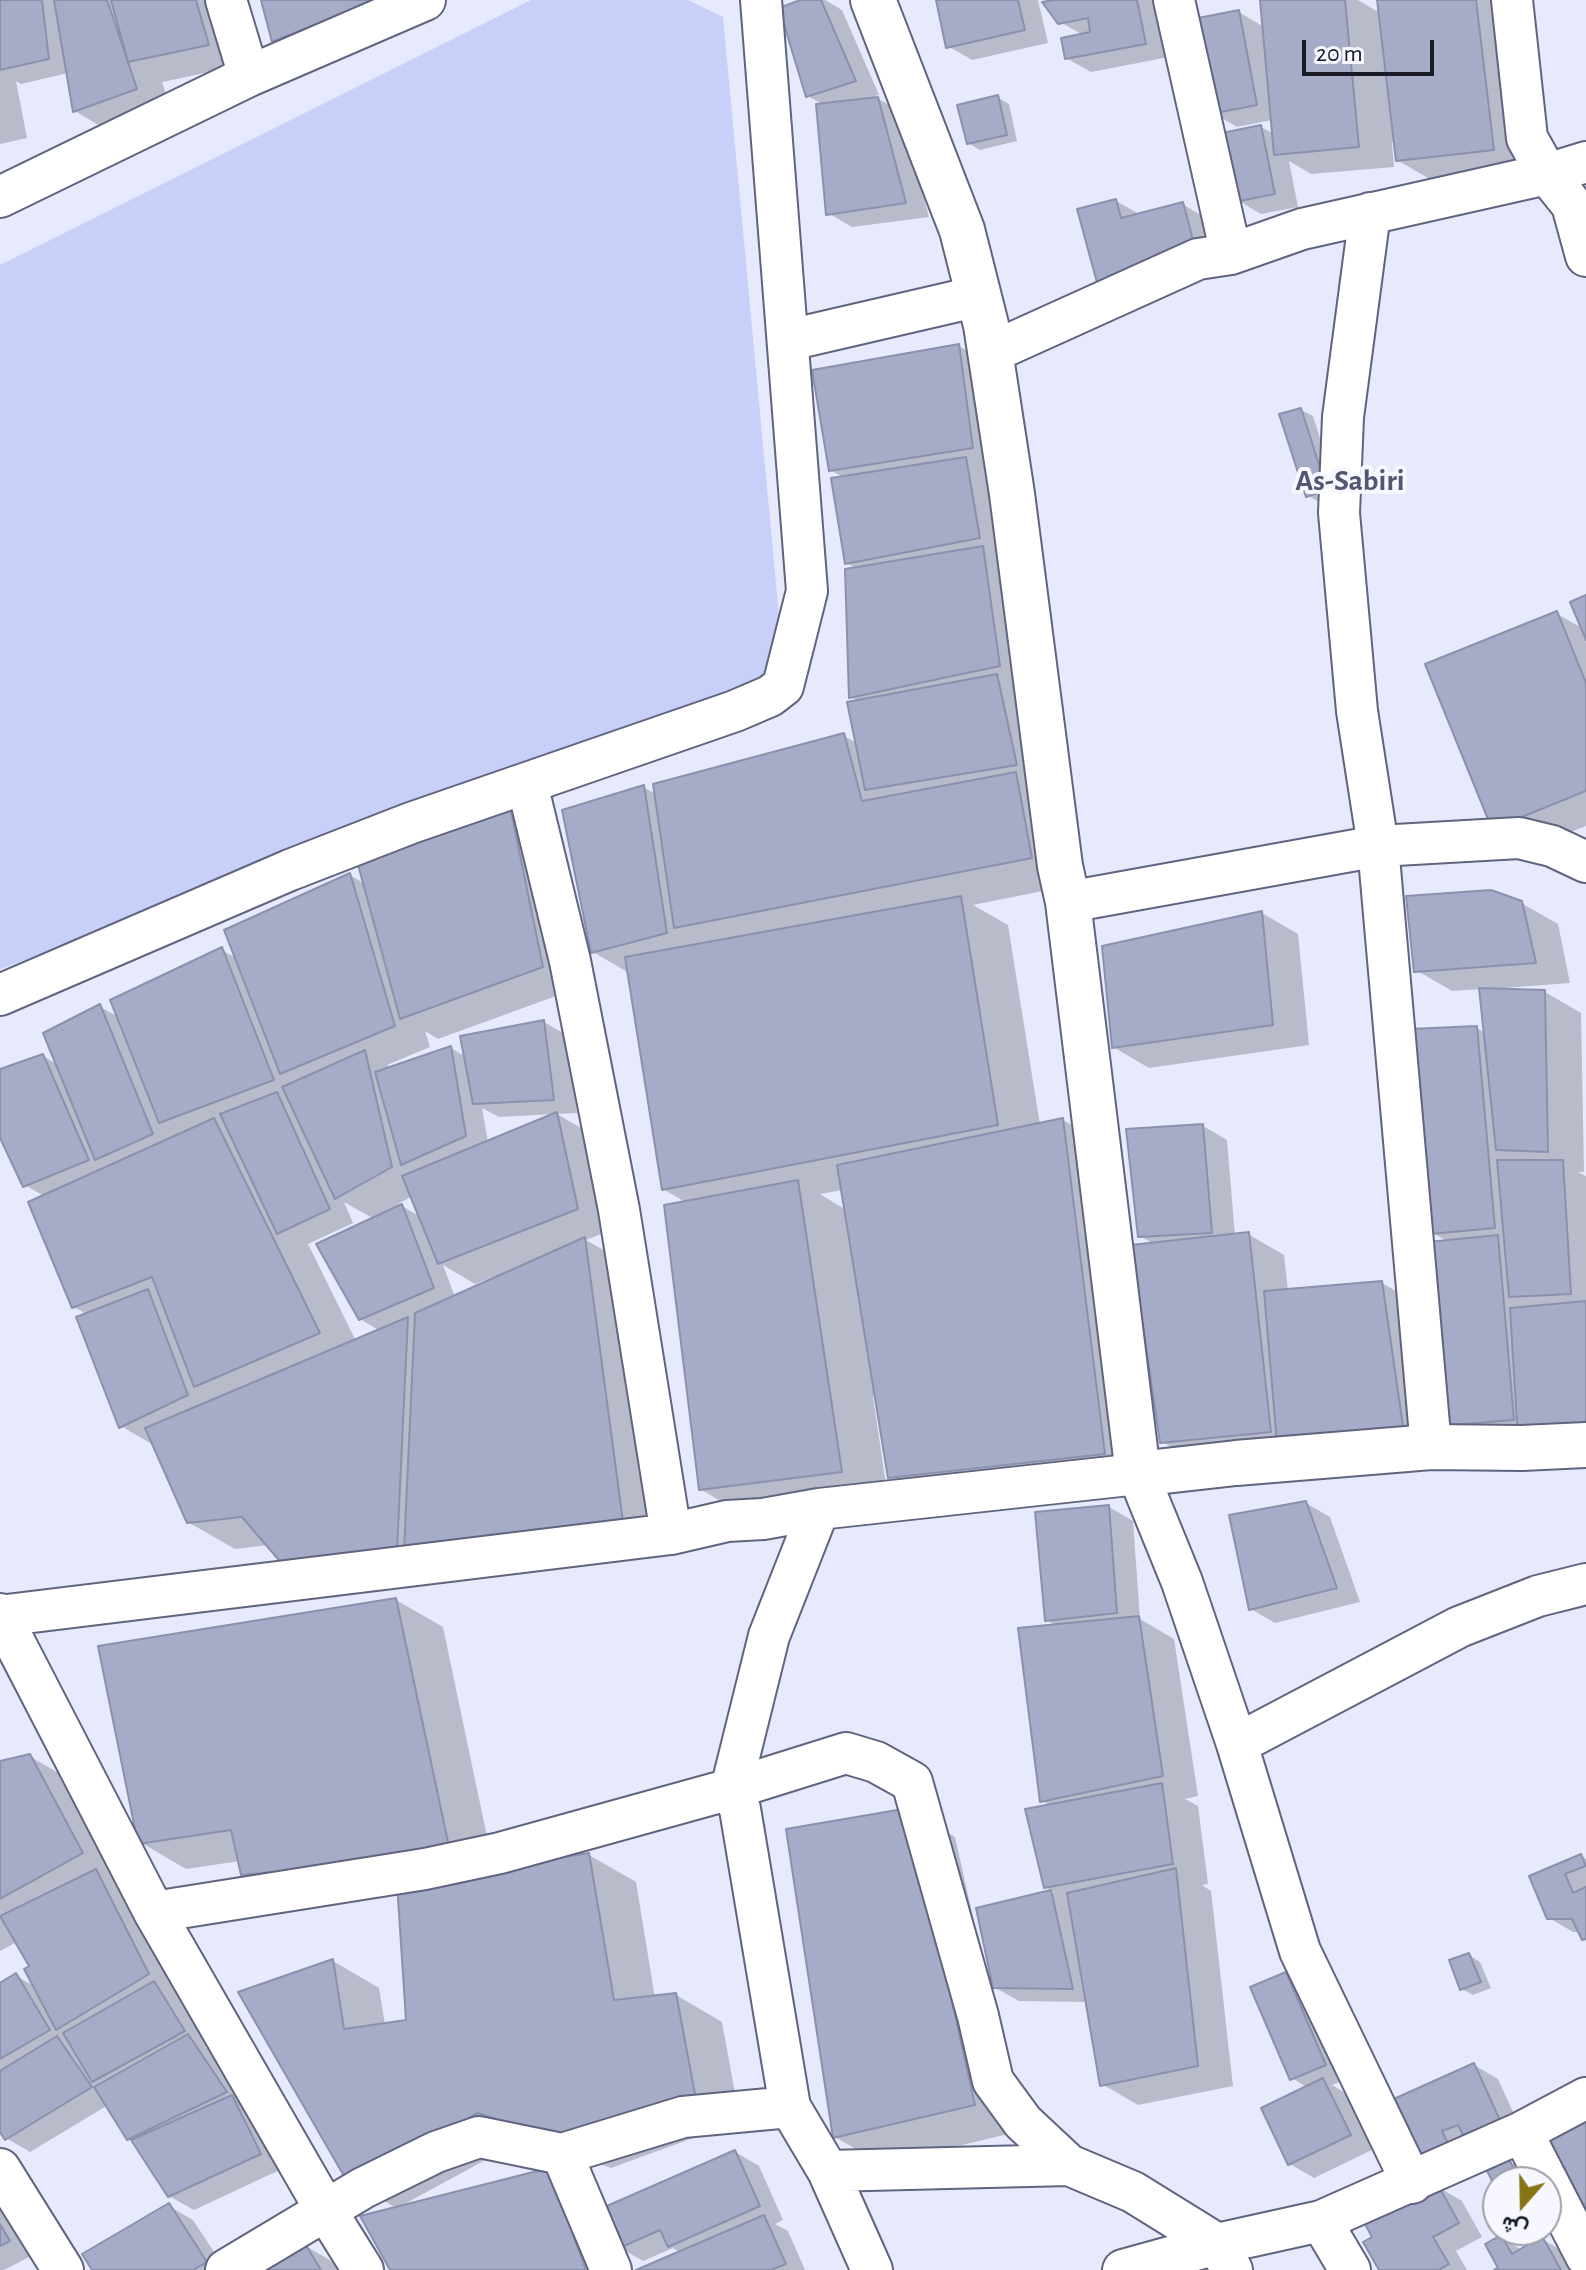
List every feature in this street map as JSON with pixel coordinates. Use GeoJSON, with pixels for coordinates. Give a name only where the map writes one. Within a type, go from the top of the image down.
{"type":"FeatureCollection","features":[{"type":"Feature","properties":{"kind":"street"},"geometry":{"type":"LineString","coordinates":[[226,0],[249,76]]}},
{"type":"Feature","properties":{"kind":"street"},"geometry":{"type":"LineString","coordinates":[[0,197],[249,76],[425,0]]}},
{"type":"Feature","properties":{"kind":"street"},"geometry":{"type":"LineString","coordinates":[[0,995],[255,883],[411,823],[735,711],[770,696],[783,686],[807,591],[761,0]]}},
{"type":"Feature","properties":{"kind":"street"},"geometry":{"type":"LineString","coordinates":[[873,0],[962,230],[990,353],[1060,866],[1068,902],[1138,1474],[1182,1582],[1237,1744],[1300,1951],[1412,2183]]}},
{"type":"Feature","properties":{"kind":"street"},"geometry":{"type":"LineString","coordinates":[[1174,0],[1231,254]]}},
{"type":"Feature","properties":{"kind":"street"},"geometry":{"type":"LineString","coordinates":[[1512,0],[1527,138],[1547,174],[1572,205],[1586,256]]}},
{"type":"Feature","properties":{"kind":"street"},"geometry":{"type":"LineString","coordinates":[[990,353],[1198,259],[1231,254],[1302,229],[1547,174],[1586,162]]}},
{"type":"Feature","properties":{"kind":"street"},"geometry":{"type":"LineString","coordinates":[[1370,213],[1343,417],[1339,513],[1357,711],[1378,846],[1431,1447]]}},
{"type":"Feature","properties":{"kind":"street"},"geometry":{"type":"LineString","coordinates":[[789,340],[979,296]]}},
{"type":"Feature","properties":{"kind":"street"},"geometry":{"type":"LineString","coordinates":[[527,784],[570,961],[619,1210],[671,1534]]}},
{"type":"Feature","properties":{"kind":"street"},"geometry":{"type":"LineString","coordinates":[[1068,902],[1378,846],[1519,838],[1552,846],[1586,862]]}},
{"type":"Feature","properties":{"kind":"street"},"geometry":{"type":"LineString","coordinates":[[363,2270],[154,1912],[0,1615],[671,1534],[727,1521],[763,1519],[819,1509],[1236,1463],[1431,1447],[1586,1445]]}},
{"type":"Feature","properties":{"kind":"street"},"geometry":{"type":"LineString","coordinates":[[819,1509],[769,1636],[731,1789],[740,1809],[790,2107],[828,2171],[872,2270]]}},
{"type":"Feature","properties":{"kind":"street"},"geometry":{"type":"LineString","coordinates":[[1237,1744],[1459,1627],[1538,1596],[1586,1584]]}},
{"type":"Feature","properties":{"kind":"street"},"geometry":{"type":"LineString","coordinates":[[154,1912],[410,1872],[500,1853],[731,1789],[846,1753],[876,1762],[912,1782],[978,2016],[993,2081],[1023,2122],[1069,2165],[1133,2192],[1225,2257]]}},
{"type":"Feature","properties":{"kind":"street"},"geometry":{"type":"LineString","coordinates":[[1123,2270],[1225,2257],[1412,2183],[1522,2132],[1586,2098]]}},
{"type":"Feature","properties":{"kind":"street"},"geometry":{"type":"LineString","coordinates":[[226,2270],[325,2209],[436,2152],[479,2137],[562,2154],[683,2117],[790,2107]]}},
{"type":"Feature","properties":{"kind":"street"},"geometry":{"type":"LineString","coordinates":[[1522,2132],[1586,2256]]}},
{"type":"Feature","properties":{"kind":"street"},"geometry":{"type":"LineString","coordinates":[[562,2154],[611,2270]]}},
{"type":"Feature","properties":{"kind":"street"},"geometry":{"type":"LineString","coordinates":[[828,2171],[1069,2165]]}},
{"type":"Feature","properties":{"kind":"street"},"geometry":{"type":"LineString","coordinates":[[0,2169],[63,2270]]}},
{"type":"Feature","properties":{"kind":"street"},"geometry":{"type":"LineString","coordinates":[[1321,2221],[1350,2270]]}},
{"type":"Feature","properties":{"kind":"shaded area"},"geometry":{"type":"Polygon","coordinates":[[[531,0],[688,0],[723,17],[785,680],[0,969],[0,265],[531,0]]]}},
{"type":"Feature","properties":{"kind":"building"},"geometry":{"type":"Polygon","coordinates":[[[0,0],[42,0],[49,59],[0,70],[0,0]]]}},
{"type":"Feature","properties":{"kind":"building"},"geometry":{"type":"Polygon","coordinates":[[[54,0],[107,0],[137,89],[73,112],[54,0]]]}},
{"type":"Feature","properties":{"kind":"building"},"geometry":{"type":"Polygon","coordinates":[[[111,0],[196,0],[209,45],[128,62],[111,0]]]}},
{"type":"Feature","properties":{"kind":"building"},"geometry":{"type":"Polygon","coordinates":[[[261,0],[374,0],[374,1],[272,42],[261,0]]]}},
{"type":"Feature","properties":{"kind":"building"},"geometry":{"type":"Polygon","coordinates":[[[800,0],[821,0],[856,81],[806,97],[779,8],[800,0]]]}},
{"type":"Feature","properties":{"kind":"building"},"geometry":{"type":"Polygon","coordinates":[[[936,0],[1018,0],[1025,30],[946,48],[936,0]]]}},
{"type":"Feature","properties":{"kind":"building"},"geometry":{"type":"Polygon","coordinates":[[[1137,0],[1146,44],[1065,59],[1061,38],[1090,32],[1088,18],[1058,24],[1042,2],[1137,0]]]}},
{"type":"Feature","properties":{"kind":"building"},"geometry":{"type":"Polygon","coordinates":[[[1260,0],[1345,0],[1359,147],[1274,155],[1260,0]]]}},
{"type":"Feature","properties":{"kind":"building"},"geometry":{"type":"Polygon","coordinates":[[[1377,0],[1476,0],[1494,150],[1396,161],[1377,0]]]}},
{"type":"Feature","properties":{"kind":"building"},"geometry":{"type":"Polygon","coordinates":[[[1239,10],[1257,105],[1211,114],[1193,19],[1239,10]]]}},
{"type":"Feature","properties":{"kind":"building"},"geometry":{"type":"Polygon","coordinates":[[[998,95],[1007,135],[967,144],[957,105],[998,95]]]}},
{"type":"Feature","properties":{"kind":"building"},"geometry":{"type":"Polygon","coordinates":[[[878,97],[906,203],[826,215],[816,104],[878,97]]]}},
{"type":"Feature","properties":{"kind":"building"},"geometry":{"type":"Polygon","coordinates":[[[1261,125],[1275,194],[1235,202],[1222,133],[1261,125]]]}},
{"type":"Feature","properties":{"kind":"building"},"geometry":{"type":"Polygon","coordinates":[[[1116,199],[1121,218],[1183,202],[1198,259],[1098,286],[1077,209],[1116,199]]]}},
{"type":"Feature","properties":{"kind":"building"},"geometry":{"type":"Polygon","coordinates":[[[959,344],[973,448],[829,471],[812,370],[959,344]]]}},
{"type":"Feature","properties":{"kind":"building"},"geometry":{"type":"Polygon","coordinates":[[[1301,408],[1327,490],[1306,497],[1279,414],[1301,408]]]}},
{"type":"Feature","properties":{"kind":"building"},"geometry":{"type":"Polygon","coordinates":[[[966,457],[980,538],[845,564],[831,478],[966,457]]]}},
{"type":"Feature","properties":{"kind":"building"},"geometry":{"type":"Polygon","coordinates":[[[983,546],[1000,666],[849,698],[845,569],[983,546]]]}},
{"type":"Feature","properties":{"kind":"building"},"geometry":{"type":"Polygon","coordinates":[[[1586,595],[1586,640],[1570,602],[1586,595]]]}},
{"type":"Feature","properties":{"kind":"building"},"geometry":{"type":"Polygon","coordinates":[[[1557,611],[1586,683],[1586,791],[1492,829],[1425,664],[1557,611]]]}},
{"type":"Feature","properties":{"kind":"building"},"geometry":{"type":"Polygon","coordinates":[[[997,674],[1017,765],[865,790],[847,702],[997,674]]]}},
{"type":"Feature","properties":{"kind":"building"},"geometry":{"type":"Polygon","coordinates":[[[844,733],[862,801],[1016,772],[1032,858],[674,928],[653,784],[844,733]]]}},
{"type":"Feature","properties":{"kind":"building"},"geometry":{"type":"Polygon","coordinates":[[[644,785],[667,933],[591,953],[562,810],[644,785]]]}},
{"type":"Feature","properties":{"kind":"building"},"geometry":{"type":"Polygon","coordinates":[[[510,806],[543,967],[400,1019],[357,861],[510,806]]]}},
{"type":"Feature","properties":{"kind":"building"},"geometry":{"type":"Polygon","coordinates":[[[350,873],[395,1026],[280,1074],[224,930],[350,873]]]}},
{"type":"Feature","properties":{"kind":"building"},"geometry":{"type":"Polygon","coordinates":[[[1491,890],[1522,901],[1536,963],[1414,972],[1406,896],[1491,890]]]}},
{"type":"Feature","properties":{"kind":"building"},"geometry":{"type":"Polygon","coordinates":[[[961,896],[998,1125],[662,1190],[625,957],[961,896]]]}},
{"type":"Feature","properties":{"kind":"building"},"geometry":{"type":"Polygon","coordinates":[[[1262,911],[1273,1025],[1112,1048],[1102,946],[1262,911]]]}},
{"type":"Feature","properties":{"kind":"building"},"geometry":{"type":"Polygon","coordinates":[[[222,947],[274,1080],[159,1123],[110,1000],[222,947]]]}},
{"type":"Feature","properties":{"kind":"building"},"geometry":{"type":"Polygon","coordinates":[[[1479,988],[1545,990],[1548,1152],[1496,1150],[1479,988]]]}},
{"type":"Feature","properties":{"kind":"building"},"geometry":{"type":"Polygon","coordinates":[[[100,1004],[153,1134],[95,1160],[43,1033],[100,1004]]]}},
{"type":"Feature","properties":{"kind":"building"},"geometry":{"type":"Polygon","coordinates":[[[544,1020],[554,1100],[473,1104],[460,1036],[544,1020]]]}},
{"type":"Feature","properties":{"kind":"building"},"geometry":{"type":"Polygon","coordinates":[[[1477,1026],[1495,1228],[1430,1234],[1410,1029],[1477,1026]]]}},
{"type":"Feature","properties":{"kind":"building"},"geometry":{"type":"Polygon","coordinates":[[[451,1046],[466,1136],[401,1165],[375,1072],[451,1046]]]}},
{"type":"Feature","properties":{"kind":"building"},"geometry":{"type":"Polygon","coordinates":[[[365,1050],[392,1167],[335,1199],[282,1087],[365,1050]]]}},
{"type":"Feature","properties":{"kind":"building"},"geometry":{"type":"Polygon","coordinates":[[[43,1054],[89,1160],[23,1187],[0,1138],[0,1069],[43,1054]]]}},
{"type":"Feature","properties":{"kind":"building"},"geometry":{"type":"Polygon","coordinates":[[[277,1092],[330,1209],[277,1234],[220,1114],[277,1092]]]}},
{"type":"Feature","properties":{"kind":"building"},"geometry":{"type":"Polygon","coordinates":[[[557,1112],[578,1209],[438,1264],[402,1176],[557,1112]]]}},
{"type":"Feature","properties":{"kind":"building"},"geometry":{"type":"Polygon","coordinates":[[[214,1118],[320,1333],[194,1387],[152,1277],[72,1308],[28,1202],[214,1118]]]}},
{"type":"Feature","properties":{"kind":"building"},"geometry":{"type":"Polygon","coordinates":[[[1063,1118],[1105,1454],[888,1478],[837,1165],[1063,1118]]]}},
{"type":"Feature","properties":{"kind":"building"},"geometry":{"type":"Polygon","coordinates":[[[1203,1124],[1212,1233],[1138,1237],[1126,1129],[1203,1124]]]}},
{"type":"Feature","properties":{"kind":"building"},"geometry":{"type":"Polygon","coordinates":[[[1497,1160],[1563,1160],[1571,1294],[1509,1297],[1497,1160]]]}},
{"type":"Feature","properties":{"kind":"building"},"geometry":{"type":"Polygon","coordinates":[[[798,1180],[842,1472],[699,1490],[664,1205],[798,1180]]]}},
{"type":"Feature","properties":{"kind":"building"},"geometry":{"type":"Polygon","coordinates":[[[402,1204],[434,1288],[359,1320],[316,1244],[402,1204]]]}},
{"type":"Feature","properties":{"kind":"building"},"geometry":{"type":"Polygon","coordinates":[[[1249,1232],[1271,1432],[1160,1443],[1131,1245],[1249,1232]]]}},
{"type":"Feature","properties":{"kind":"building"},"geometry":{"type":"Polygon","coordinates":[[[1498,1235],[1514,1420],[1440,1426],[1428,1242],[1498,1235]]]}},
{"type":"Feature","properties":{"kind":"building"},"geometry":{"type":"Polygon","coordinates":[[[585,1237],[623,1522],[404,1550],[415,1313],[585,1237]]]}},
{"type":"Feature","properties":{"kind":"building"},"geometry":{"type":"Polygon","coordinates":[[[1382,1281],[1405,1440],[1277,1444],[1264,1291],[1382,1281]]]}},
{"type":"Feature","properties":{"kind":"building"},"geometry":{"type":"Polygon","coordinates":[[[148,1289],[188,1395],[119,1428],[76,1317],[148,1289]]]}},
{"type":"Feature","properties":{"kind":"building"},"geometry":{"type":"Polygon","coordinates":[[[1586,1301],[1586,1434],[1518,1439],[1510,1308],[1586,1301]]]}},
{"type":"Feature","properties":{"kind":"building"},"geometry":{"type":"Polygon","coordinates":[[[408,1317],[397,1551],[284,1566],[242,1517],[187,1523],[145,1428],[408,1317]]]}},
{"type":"Feature","properties":{"kind":"building"},"geometry":{"type":"Polygon","coordinates":[[[1306,1501],[1337,1588],[1249,1610],[1229,1515],[1306,1501]]]}},
{"type":"Feature","properties":{"kind":"building"},"geometry":{"type":"Polygon","coordinates":[[[1109,1505],[1117,1613],[1045,1621],[1035,1512],[1109,1505]]]}},
{"type":"Feature","properties":{"kind":"building"},"geometry":{"type":"Polygon","coordinates":[[[396,1598],[451,1856],[241,1875],[231,1830],[138,1844],[98,1646],[396,1598]]]}},
{"type":"Feature","properties":{"kind":"building"},"geometry":{"type":"Polygon","coordinates":[[[1139,1616],[1163,1776],[1040,1802],[1018,1628],[1139,1616]]]}},
{"type":"Feature","properties":{"kind":"building"},"geometry":{"type":"Polygon","coordinates":[[[30,1754],[83,1853],[0,1899],[0,1761],[30,1754]]]}},
{"type":"Feature","properties":{"kind":"building"},"geometry":{"type":"Polygon","coordinates":[[[1162,1783],[1173,1864],[1044,1888],[1025,1809],[1162,1783]]]}},
{"type":"Feature","properties":{"kind":"building"},"geometry":{"type":"Polygon","coordinates":[[[909,1808],[975,2105],[833,2138],[786,1829],[909,1808]]]}},
{"type":"Feature","properties":{"kind":"building"},"geometry":{"type":"Polygon","coordinates":[[[589,1853],[614,2000],[676,1993],[695,2094],[563,2142],[478,2113],[348,2183],[238,1992],[333,1959],[344,2029],[406,2020],[397,1883],[589,1853]]]}},
{"type":"Feature","properties":{"kind":"building"},"geometry":{"type":"Polygon","coordinates":[[[1581,1854],[1586,1866],[1565,1874],[1573,1893],[1586,1887],[1586,1939],[1582,1940],[1572,1919],[1547,1919],[1529,1876],[1581,1854]]]}},
{"type":"Feature","properties":{"kind":"building"},"geometry":{"type":"Polygon","coordinates":[[[1176,1868],[1198,2066],[1100,2086],[1067,1893],[1176,1868]]]}},
{"type":"Feature","properties":{"kind":"building"},"geometry":{"type":"Polygon","coordinates":[[[96,1869],[149,1974],[56,2030],[24,1969],[29,1966],[0,1916],[96,1869]]]}},
{"type":"Feature","properties":{"kind":"building"},"geometry":{"type":"Polygon","coordinates":[[[1051,1890],[1073,1989],[993,1988],[976,1908],[1051,1890]]]}},
{"type":"Feature","properties":{"kind":"building"},"geometry":{"type":"Polygon","coordinates":[[[1469,1953],[1481,1982],[1460,1990],[1449,1960],[1469,1953]]]}},
{"type":"Feature","properties":{"kind":"building"},"geometry":{"type":"Polygon","coordinates":[[[1286,1972],[1326,2065],[1290,2080],[1250,1987],[1286,1972]]]}},
{"type":"Feature","properties":{"kind":"building"},"geometry":{"type":"Polygon","coordinates":[[[16,1973],[50,2030],[0,2059],[0,1983],[16,1973]]]}},
{"type":"Feature","properties":{"kind":"building"},"geometry":{"type":"Polygon","coordinates":[[[154,1981],[185,2031],[92,2082],[63,2033],[154,1981]]]}},
{"type":"Feature","properties":{"kind":"building"},"geometry":{"type":"Polygon","coordinates":[[[188,2034],[227,2092],[127,2140],[94,2087],[188,2034]]]}},
{"type":"Feature","properties":{"kind":"building"},"geometry":{"type":"Polygon","coordinates":[[[57,2036],[92,2087],[5,2140],[0,2132],[0,2071],[57,2036]]]}},
{"type":"Feature","properties":{"kind":"building"},"geometry":{"type":"Polygon","coordinates":[[[1474,2063],[1504,2129],[1468,2145],[1458,2125],[1442,2131],[1453,2154],[1418,2170],[1387,2102],[1474,2063]]]}},
{"type":"Feature","properties":{"kind":"building"},"geometry":{"type":"Polygon","coordinates":[[[1323,2078],[1351,2135],[1288,2165],[1261,2108],[1323,2078]]]}},
{"type":"Feature","properties":{"kind":"building"},"geometry":{"type":"Polygon","coordinates":[[[232,2095],[261,2154],[168,2197],[131,2140],[232,2095]]]}},
{"type":"Feature","properties":{"kind":"building"},"geometry":{"type":"Polygon","coordinates":[[[1586,2118],[1586,2219],[1562,2177],[1562,2166],[1556,2166],[1537,2133],[1586,2118]]]}},
{"type":"Feature","properties":{"kind":"building"},"geometry":{"type":"Polygon","coordinates":[[[735,2150],[760,2206],[668,2247],[660,2230],[617,2249],[600,2209],[735,2150]]]}},
{"type":"Feature","properties":{"kind":"building"},"geometry":{"type":"Polygon","coordinates":[[[1509,2159],[1513,2166],[1496,2166],[1509,2159]]]}},
{"type":"Feature","properties":{"kind":"building"},"geometry":{"type":"Polygon","coordinates":[[[549,2168],[586,2270],[390,2270],[360,2216],[549,2168]]]}},
{"type":"Feature","properties":{"kind":"building"},"geometry":{"type":"Polygon","coordinates":[[[1438,2185],[1459,2223],[1433,2237],[1449,2264],[1439,2270],[1379,2270],[1363,2242],[1372,2237],[1365,2224],[1438,2185]]]}},
{"type":"Feature","properties":{"kind":"building"},"geometry":{"type":"Polygon","coordinates":[[[169,2203],[207,2262],[193,2270],[92,2270],[82,2254],[169,2203]]]}},
{"type":"Feature","properties":{"kind":"building"},"geometry":{"type":"Polygon","coordinates":[[[764,2215],[786,2264],[771,2270],[636,2270],[764,2215]]]}},
{"type":"Feature","properties":{"kind":"building"},"geometry":{"type":"Polygon","coordinates":[[[0,2224],[10,2241],[0,2246],[0,2224]]]}},
{"type":"Feature","properties":{"kind":"building"},"geometry":{"type":"Polygon","coordinates":[[[304,2242],[321,2270],[260,2270],[304,2242]]]}},
{"type":"Feature","properties":{"kind":"building"},"geometry":{"type":"Polygon","coordinates":[[[1486,2246],[1507,2246],[1512,2254],[1525,2246],[1548,2246],[1561,2270],[1494,2270],[1498,2268],[1486,2246]]]}},
{"type":"Feature","properties":{"kind":"district","name":"As-Sabiri"},"geometry":{"type":"Point","coordinates":[1350,481]}}]}
